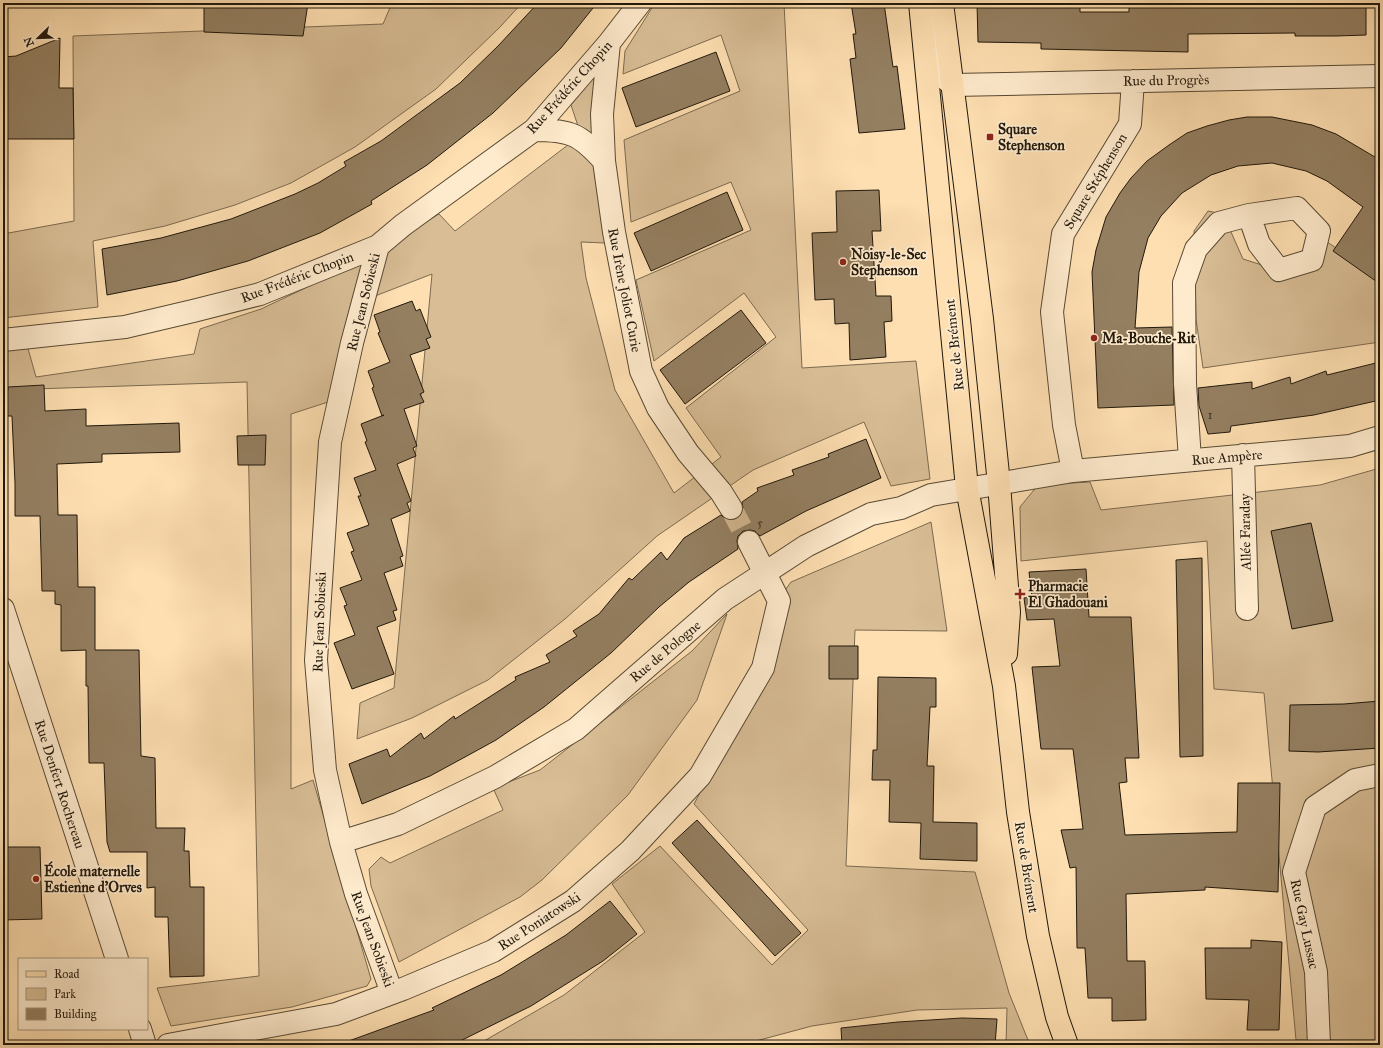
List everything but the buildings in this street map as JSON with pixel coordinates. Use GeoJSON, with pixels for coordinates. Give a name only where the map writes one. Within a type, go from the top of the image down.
{"type":"FeatureCollection","features":[{"type":"Feature","properties":{"kind":"main road","name":"Rue de Brément"},"geometry":{"type":"LineString","coordinates":[[920,3],[968,488],[1004,686],[1018,812],[1038,936],[1057,1017],[1067,1045]]}},
{"type":"Feature","properties":{"kind":"main road","name":"Rue de Brément"},"geometry":{"type":"LineString","coordinates":[[942,3],[982,318],[999,484],[1009,612],[1004,686]]}},
{"type":"Feature","properties":{"kind":"street","name":"Rue Frédéric Chopin"},"geometry":{"type":"LineString","coordinates":[[3,340],[125,327],[193,311],[260,294],[378,246],[403,225],[534,130],[609,44],[640,3]]}},
{"type":"Feature","properties":{"kind":"street"},"geometry":{"type":"LineString","coordinates":[[930,3],[940,74],[953,85],[931,112]]}},
{"type":"Feature","properties":{"kind":"street","name":"Rue Irène Joliot Curie"},"geometry":{"type":"LineString","coordinates":[[609,44],[602,114],[604,161],[614,232],[641,371],[662,414],[688,453],[721,492],[731,508]]}},
{"type":"Feature","properties":{"kind":"street","name":"Rue du Progrès"},"geometry":{"type":"LineString","coordinates":[[953,85],[1380,76]]}},
{"type":"Feature","properties":{"kind":"street","name":"Square Stéphenson"},"geometry":{"type":"LineString","coordinates":[[1073,471],[1064,425],[1052,312],[1063,234],[1130,124],[1133,81]]}},
{"type":"Feature","properties":{"kind":"street"},"geometry":{"type":"LineString","coordinates":[[534,130],[558,130],[579,136],[590,145],[604,161]]}},
{"type":"Feature","properties":{"kind":"street"},"geometry":{"type":"LineString","coordinates":[[1190,460],[1185,388],[1184,283],[1196,249],[1220,223],[1249,215]]}},
{"type":"Feature","properties":{"kind":"street","name":"Rue Jean Sobieski"},"geometry":{"type":"LineString","coordinates":[[378,246],[352,343],[330,442],[316,660],[325,770],[341,842],[356,894],[392,993]]}},
{"type":"Feature","properties":{"kind":"street","name":"Rue Ampère"},"geometry":{"type":"LineString","coordinates":[[999,484],[1073,471],[1350,446],[1380,437]]}},
{"type":"Feature","properties":{"kind":"street","name":"Allée Faraday"},"geometry":{"type":"LineString","coordinates":[[1243,455],[1247,610]]}},
{"type":"Feature","properties":{"kind":"street","name":"Rue de Pologne"},"geometry":{"type":"LineString","coordinates":[[341,842],[398,824],[495,777],[576,728],[725,600],[806,546],[871,514],[901,508],[931,496],[968,488],[999,484]]}},
{"type":"Feature","properties":{"kind":"street"},"geometry":{"type":"LineString","coordinates":[[749,542],[765,572]]}},
{"type":"Feature","properties":{"kind":"street","name":"Rue Poniatowski"},"geometry":{"type":"LineString","coordinates":[[168,1045],[336,1014],[392,993],[493,951],[573,901],[630,852],[700,776],[763,668],[779,601],[765,572]]}},
{"type":"Feature","properties":{"kind":"street","name":"Rue Denfert Rochereau"},"geometry":{"type":"LineString","coordinates":[[3,609],[117,958]]}},
{"type":"Feature","properties":{"kind":"street","name":"Rue Gay Lussac"},"geometry":{"type":"LineString","coordinates":[[1319,1045],[1316,972],[1294,872],[1315,807],[1355,780],[1380,775]]}},
{"type":"Feature","properties":{"kind":"street"},"geometry":{"type":"LineString","coordinates":[[140,1030],[145,1045]]}},
{"type":"Feature","properties":{"kind":"green space"},"geometry":{"type":"Polygon","coordinates":[[[392,3],[522,3],[500,27],[436,89],[355,147],[291,183],[235,205],[165,226],[93,241],[98,307],[3,318],[3,234],[74,221],[73,36],[383,24],[392,3]]]}},
{"type":"Feature","properties":{"kind":"green space"},"geometry":{"type":"Polygon","coordinates":[[[655,3],[784,3],[802,368],[916,361],[930,479],[891,486],[864,422],[753,470],[657,536],[565,619],[488,680],[412,718],[357,739],[360,703],[394,688],[432,274],[375,296],[350,395],[291,414],[291,789],[313,780],[371,979],[367,986],[292,1007],[171,1026],[157,988],[259,976],[247,382],[3,390],[3,347],[27,345],[36,377],[194,354],[200,329],[261,309],[356,264],[439,214],[455,231],[581,135],[571,105],[598,72],[605,243],[581,242],[586,278],[615,390],[674,493],[721,457],[686,408],[776,337],[744,293],[654,361],[636,280],[751,230],[731,182],[631,222],[624,140],[740,91],[721,35],[623,74],[625,51],[655,3]]]}},
{"type":"Feature","properties":{"kind":"green space"},"geometry":{"type":"Polygon","coordinates":[[[1208,211],[1223,214],[1243,259],[1265,266],[1299,266],[1327,242],[1380,277],[1380,342],[1203,368],[1196,319],[1194,231],[1208,211]]]}},
{"type":"Feature","properties":{"kind":"green space"},"geometry":{"type":"Polygon","coordinates":[[[1380,468],[1380,1040],[1296,1040],[1264,693],[1214,689],[1207,541],[1021,561],[1020,507],[1038,485],[1090,482],[1101,510],[1320,485],[1380,468]]]}},
{"type":"Feature","properties":{"kind":"green space"},"geometry":{"type":"Polygon","coordinates":[[[931,522],[947,631],[855,630],[846,866],[975,872],[1009,993],[1030,1045],[1006,1045],[1007,1008],[917,1010],[812,1026],[741,1045],[477,1045],[564,995],[645,932],[612,884],[660,846],[772,965],[808,930],[694,804],[745,708],[772,608],[791,582],[931,522]]]}},
{"type":"Feature","properties":{"kind":"green space"},"geometry":{"type":"Polygon","coordinates":[[[727,614],[697,700],[628,795],[542,880],[520,897],[399,962],[371,886],[369,869],[381,857],[390,863],[503,810],[493,788],[540,770],[692,651],[727,614]]]}},
{"type":"Feature","properties":{"kind":"tunnel"},"geometry":{"type":"LineString","coordinates":[[731,508],[749,542]]}},
{"type":"Feature","properties":{"kind":"place","name":"Square Stephenson"},"geometry":{"type":"Point","coordinates":[990,137]}},
{"type":"Feature","properties":{"kind":"place","name":"Noisy-le-Sec Stephenson"},"geometry":{"type":"Point","coordinates":[843,262]}},
{"type":"Feature","properties":{"kind":"place","name":"Ma-Bouche-Rit"},"geometry":{"type":"Point","coordinates":[1094,338]}},
{"type":"Feature","properties":{"kind":"place","name":"Pharmacie El Ghadouani"},"geometry":{"type":"Point","coordinates":[1020,594]}},
{"type":"Feature","properties":{"kind":"place","name":"École maternelle Estienne d'Orves"},"geometry":{"type":"Point","coordinates":[36,879]}}]}
